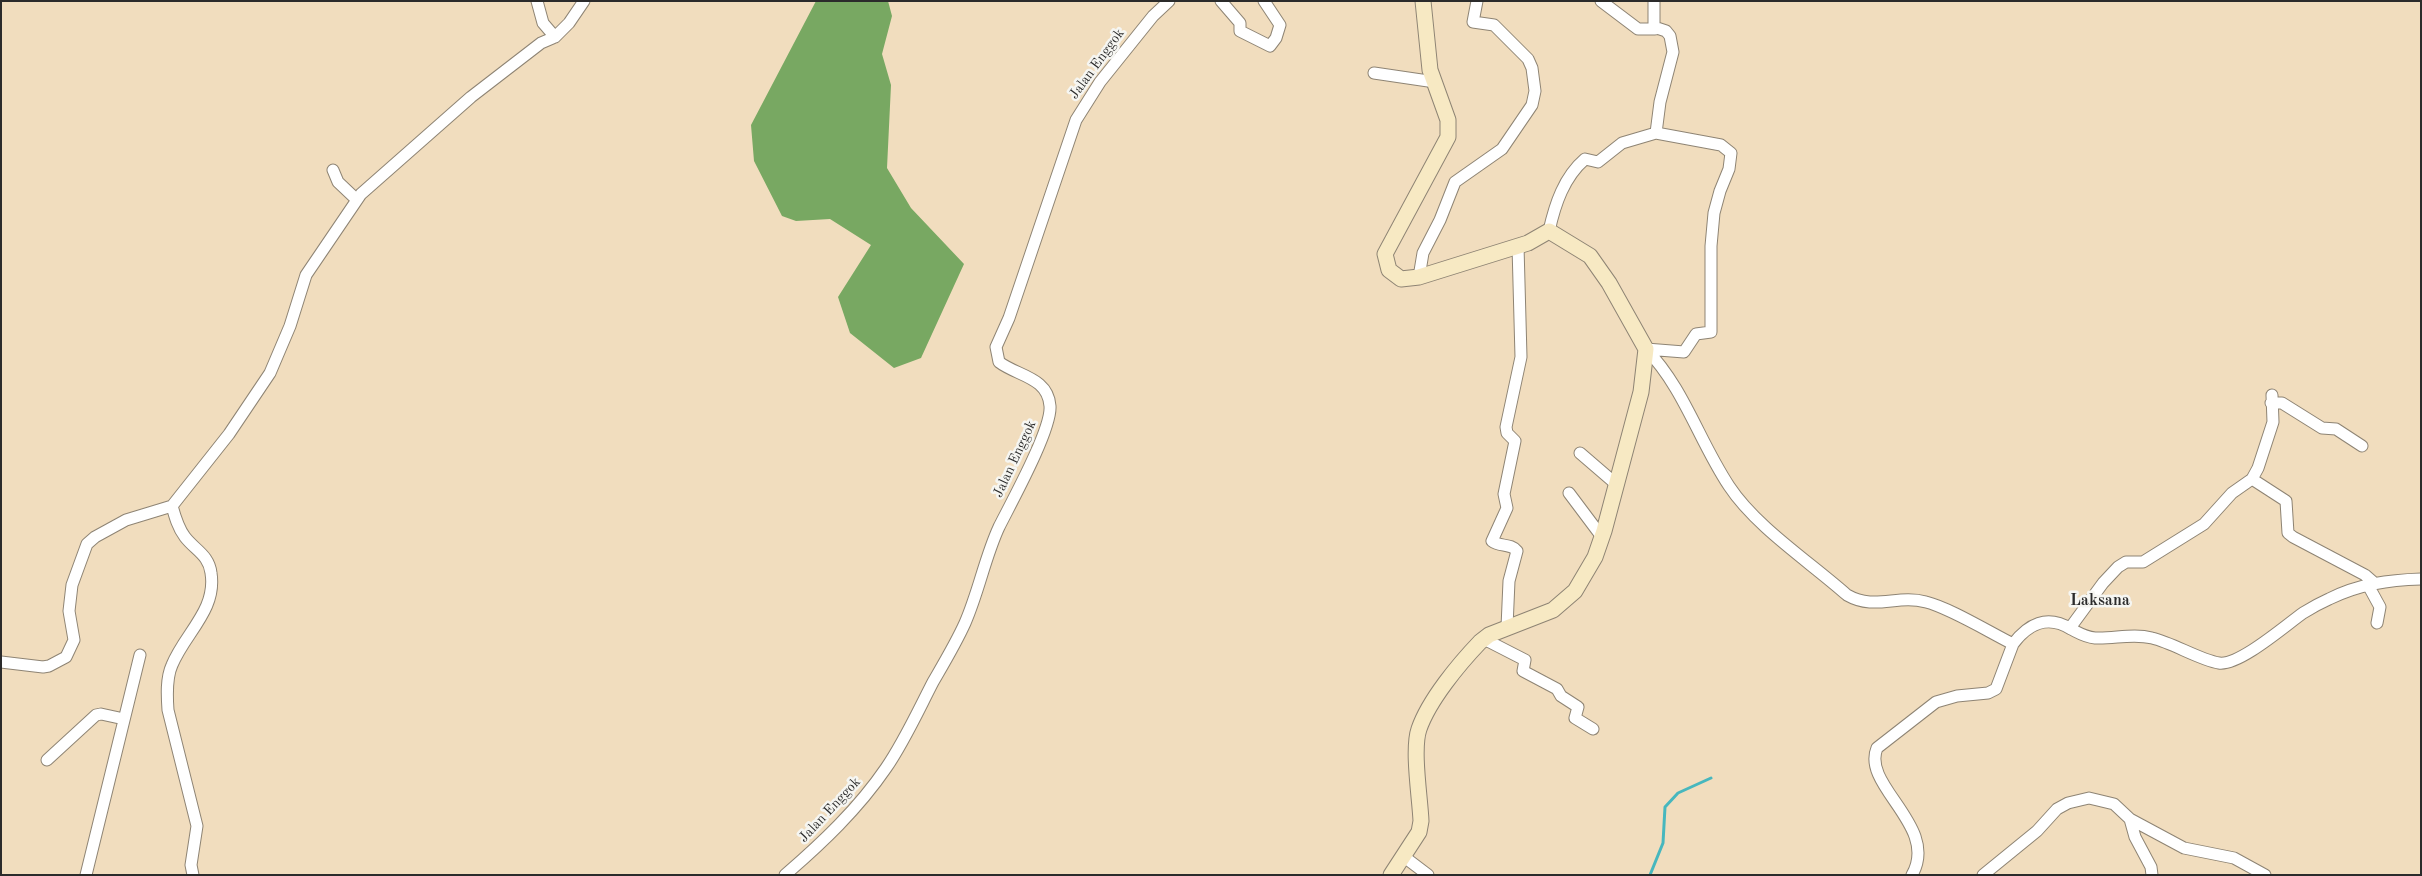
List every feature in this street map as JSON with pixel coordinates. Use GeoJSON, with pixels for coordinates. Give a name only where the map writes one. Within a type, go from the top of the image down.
{"type":"FeatureCollection","features":[{"type":"Feature","properties":{"kind":"main road"},"geometry":{"type":"LineString","coordinates":[[1391,875],[1419,832],[1421,821],[1418,730],[1439,692],[1471,651],[1484,639],[1508,627],[1553,610],[1575,591],[1586,573],[1602,537],[1641,392],[1646,349],[1609,283],[1590,256],[1549,230],[1528,243],[1407,280],[1394,275],[1386,263],[1385,254],[1448,137],[1448,120],[1428,54],[1423,1]]}},
{"type":"Feature","properties":{"kind":"street"},"geometry":{"type":"LineString","coordinates":[[537,1],[543,23],[554,38]]}},
{"type":"Feature","properties":{"kind":"street"},"geometry":{"type":"LineString","coordinates":[[1,662],[43,667],[66,657],[74,640],[69,611],[72,585],[87,544],[95,537],[126,520],[172,506],[229,434],[270,373],[290,326],[306,275],[357,200],[373,183],[471,97],[541,43],[554,38],[569,23],[584,1]]}},
{"type":"Feature","properties":{"kind":"street","name":"Jalan Enggok"},"geometry":{"type":"LineString","coordinates":[[785,875],[821,844],[866,796],[887,767],[964,624],[992,544],[1050,417],[1049,399],[1042,386],[1037,381],[1013,371],[999,362],[996,347],[1009,318],[1076,120],[1100,82],[1153,16],[1169,1]]}},
{"type":"Feature","properties":{"kind":"street"},"geometry":{"type":"LineString","coordinates":[[1221,1],[1240,23],[1240,31],[1270,46],[1276,38],[1280,25],[1264,1]]}},
{"type":"Feature","properties":{"kind":"street"},"geometry":{"type":"LineString","coordinates":[[1419,277],[1423,253],[1440,220],[1455,182],[1503,147],[1532,105],[1535,91],[1532,68],[1528,58],[1494,25],[1472,22],[1477,1]]}},
{"type":"Feature","properties":{"kind":"street"},"geometry":{"type":"LineString","coordinates":[[1601,1],[1638,29],[1662,30],[1670,36],[1673,52],[1660,102],[1656,133]]}},
{"type":"Feature","properties":{"kind":"street"},"geometry":{"type":"LineString","coordinates":[[1654,1],[1653,24],[1655,29]]}},
{"type":"Feature","properties":{"kind":"street"},"geometry":{"type":"LineString","coordinates":[[1374,73],[1435,82]]}},
{"type":"Feature","properties":{"kind":"street"},"geometry":{"type":"LineString","coordinates":[[1549,230],[1562,188],[1578,165],[1585,159],[1598,162],[1622,143],[1656,133],[1721,145],[1731,153],[1729,169],[1720,190],[1714,213],[1711,246],[1711,332],[1695,335],[1692,343],[1684,352],[1646,349]]}},
{"type":"Feature","properties":{"kind":"street"},"geometry":{"type":"LineString","coordinates":[[333,170],[338,182],[357,200]]}},
{"type":"Feature","properties":{"kind":"street"},"geometry":{"type":"LineString","coordinates":[[1508,627],[1509,580],[1517,551],[1506,544],[1492,541],[1507,508],[1504,494],[1514,441],[1507,433],[1506,427],[1521,357],[1518,246]]}},
{"type":"Feature","properties":{"kind":"street"},"geometry":{"type":"LineString","coordinates":[[1646,349],[1670,376],[1729,486],[1768,528],[1847,595],[1864,603],[1925,601],[2012,644]]}},
{"type":"Feature","properties":{"kind":"street"},"geometry":{"type":"LineString","coordinates":[[2070,628],[2103,583],[2118,567],[2126,562],[2143,562],[2204,524],[2232,493],[2252,479],[2258,468],[2273,422],[2271,398],[2322,428],[2336,429],[2362,446]]}},
{"type":"Feature","properties":{"kind":"street"},"geometry":{"type":"LineString","coordinates":[[1580,453],[1616,484]]}},
{"type":"Feature","properties":{"kind":"street"},"geometry":{"type":"LineString","coordinates":[[2252,479],[2286,501],[2288,532],[2293,537],[2365,575],[2371,584],[2380,608],[2377,623]]}},
{"type":"Feature","properties":{"kind":"street"},"geometry":{"type":"LineString","coordinates":[[1569,493],[1602,537]]}},
{"type":"Feature","properties":{"kind":"street"},"geometry":{"type":"LineString","coordinates":[[172,506],[182,533],[207,559],[213,582],[212,597],[200,622],[185,638],[170,667],[166,694],[168,710],[198,826],[191,865],[194,875]]}},
{"type":"Feature","properties":{"kind":"street"},"geometry":{"type":"LineString","coordinates":[[1912,875],[1917,861],[1918,849],[1914,833],[1876,766],[1874,760],[1877,748],[1936,702],[1957,696],[1988,694],[1996,689],[2012,644],[2024,630],[2045,622],[2054,622],[2070,628],[2079,635],[2094,638],[2136,635],[2151,638],[2219,663],[2226,662],[2264,642],[2305,612],[2344,592],[2371,584],[2421,578]]}},
{"type":"Feature","properties":{"kind":"street"},"geometry":{"type":"LineString","coordinates":[[1484,639],[1525,660],[1524,671],[1557,689],[1561,696],[1578,707],[1576,718],[1593,729]]}},
{"type":"Feature","properties":{"kind":"street"},"geometry":{"type":"LineString","coordinates":[[86,875],[140,655]]}},
{"type":"Feature","properties":{"kind":"street"},"geometry":{"type":"LineString","coordinates":[[47,760],[96,715],[102,714],[124,719]]}},
{"type":"Feature","properties":{"kind":"street"},"geometry":{"type":"LineString","coordinates":[[1983,875],[2037,831],[2057,809],[2068,803],[2089,798],[2114,804],[2130,820],[2184,848],[2234,858],[2265,875]]}},
{"type":"Feature","properties":{"kind":"street"},"geometry":{"type":"LineString","coordinates":[[2130,820],[2135,837],[2151,866],[2152,875]]}},
{"type":"Feature","properties":{"kind":"street"},"geometry":{"type":"LineString","coordinates":[[1403,856],[1428,875]]}},
{"type":"Feature","properties":{"kind":"green space"},"geometry":{"type":"Polygon","coordinates":[[[816,1],[888,1],[892,16],[882,54],[891,85],[887,168],[911,208],[964,264],[921,358],[894,368],[850,333],[838,297],[871,245],[830,219],[796,221],[782,216],[754,161],[751,125],[816,1]]]}},
{"type":"Feature","properties":{"kind":"waterway"},"geometry":{"type":"LineString","coordinates":[[1650,875],[1663,843],[1665,807],[1678,793],[1711,778]]}},
{"type":"Feature","properties":{"kind":"district","name":"Laksana"},"geometry":{"type":"Point","coordinates":[2100,601]}}]}
